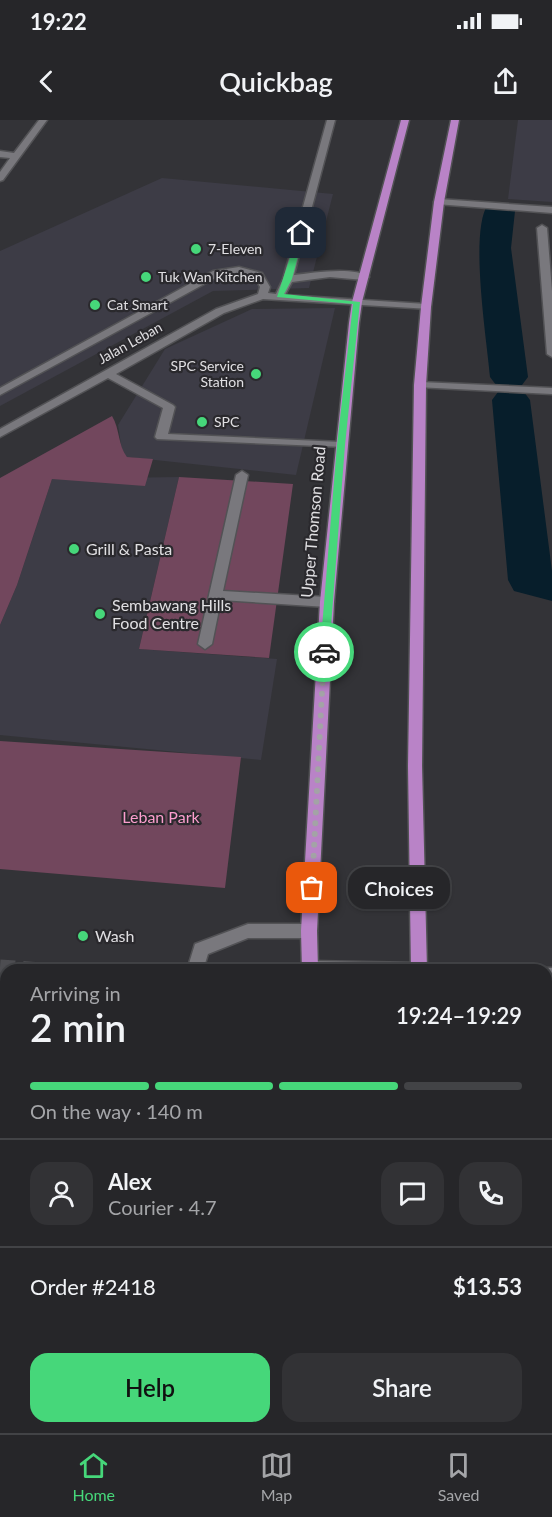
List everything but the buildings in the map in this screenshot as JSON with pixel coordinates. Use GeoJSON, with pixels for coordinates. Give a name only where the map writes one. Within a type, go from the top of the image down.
{"type":"FeatureCollection","features":[{"type":"Feature","properties":{"kind":"main road","name":"Upper Thomson Road"},"geometry":{"type":"LineString","coordinates":[[310,964],[309,931],[327,602],[357,302],[405,120]]}},
{"type":"Feature","properties":{"kind":"main road"},"geometry":{"type":"LineString","coordinates":[[418,964],[415,766],[420,385],[426,307],[439,202],[455,120]]}},
{"type":"Feature","properties":{"kind":"street"},"geometry":{"type":"LineString","coordinates":[[0,178],[43,120]]}},
{"type":"Feature","properties":{"kind":"street"},"geometry":{"type":"LineString","coordinates":[[280,295],[288,279],[331,120]]}},
{"type":"Feature","properties":{"kind":"street"},"geometry":{"type":"LineString","coordinates":[[0,154],[15,156]]}},
{"type":"Feature","properties":{"kind":"street"},"geometry":{"type":"LineString","coordinates":[[439,202],[552,210]]}},
{"type":"Feature","properties":{"kind":"street"},"geometry":{"type":"LineString","coordinates":[[542,228],[552,354]]}},
{"type":"Feature","properties":{"kind":"street"},"geometry":{"type":"LineString","coordinates":[[0,392],[216,273],[239,270],[259,275],[265,287],[262,296]]}},
{"type":"Feature","properties":{"kind":"street"},"geometry":{"type":"LineString","coordinates":[[288,279],[330,274],[364,277]]}},
{"type":"Feature","properties":{"kind":"street","name":"Jalan Leban"},"geometry":{"type":"LineString","coordinates":[[2,431],[220,312],[262,296],[280,295],[426,307]]}},
{"type":"Feature","properties":{"kind":"street"},"geometry":{"type":"LineString","coordinates":[[106,373],[169,407],[161,437],[341,445]]}},
{"type":"Feature","properties":{"kind":"street"},"geometry":{"type":"LineString","coordinates":[[420,385],[552,391]]}},
{"type":"Feature","properties":{"kind":"street"},"geometry":{"type":"LineString","coordinates":[[205,644],[242,475]]}},
{"type":"Feature","properties":{"kind":"street"},"geometry":{"type":"LineString","coordinates":[[216,595],[327,602]]}},
{"type":"Feature","properties":{"kind":"street"},"geometry":{"type":"LineString","coordinates":[[197,964],[201,949],[248,931],[309,931]]}},
{"type":"Feature","properties":{"kind":"shaded area"},"geometry":{"type":"Polygon","coordinates":[[[518,120],[552,120],[552,202],[508,199],[518,120]]]}},
{"type":"Feature","properties":{"kind":"shaded area"},"geometry":{"type":"Polygon","coordinates":[[[162,178],[333,194],[309,288],[213,291],[0,406],[0,251],[162,178]]]}},
{"type":"Feature","properties":{"kind":"shaded area"},"geometry":{"type":"Polygon","coordinates":[[[335,308],[296,475],[127,457],[122,451],[118,425],[165,349],[252,309],[335,308]]]}},
{"type":"Feature","properties":{"kind":"shaded area","name":"Sembawang Hills Food Centre"},"geometry":{"type":"Polygon","coordinates":[[[179,477],[139,649],[277,659],[261,760],[0,735],[0,625],[17,585],[52,479],[179,477]]]}},
{"type":"Feature","properties":{"kind":"green space"},"geometry":{"type":"Polygon","coordinates":[[[112,416],[127,457],[153,459],[145,486],[52,479],[17,585],[0,625],[0,478],[112,416]]]}},
{"type":"Feature","properties":{"kind":"green space"},"geometry":{"type":"Polygon","coordinates":[[[179,477],[293,484],[269,658],[139,649],[179,477]]]}},
{"type":"Feature","properties":{"kind":"green space","name":"Leban Park"},"geometry":{"type":"Polygon","coordinates":[[[0,741],[241,757],[225,888],[0,869],[0,741]]]}},
{"type":"Feature","properties":{"kind":"waterway"},"geometry":{"type":"LineString","coordinates":[[499,211],[495,248],[509,377]]}},
{"type":"Feature","properties":{"kind":"waterway"},"geometry":{"type":"LineString","coordinates":[[511,400],[530,580],[552,586]]}},
{"type":"Feature","properties":{"kind":"way so far"},"geometry":{"type":"LineString","coordinates":[[312,888],[324,652]]}},
{"type":"Feature","properties":{"kind":"place","name":"7-Eleven"},"geometry":{"type":"Point","coordinates":[196,249]}},
{"type":"Feature","properties":{"kind":"place","name":"Tuk Wan Kitchen"},"geometry":{"type":"Point","coordinates":[146,277]}},
{"type":"Feature","properties":{"kind":"place","name":"Cat Smart"},"geometry":{"type":"Point","coordinates":[95,305]}},
{"type":"Feature","properties":{"kind":"place","name":"SPC Service Station"},"geometry":{"type":"Point","coordinates":[256,374]}},
{"type":"Feature","properties":{"kind":"place","name":"SPC"},"geometry":{"type":"Point","coordinates":[202,422]}},
{"type":"Feature","properties":{"kind":"place","name":"Grill & Pasta"},"geometry":{"type":"Point","coordinates":[74,549]}},
{"type":"Feature","properties":{"kind":"place","name":"Sembawang Hills Food Centre"},"geometry":{"type":"Point","coordinates":[100,614]}},
{"type":"Feature","properties":{"kind":"place","name":"Choices"},"geometry":{"type":"Point","coordinates":[312,888]}},
{"type":"Feature","properties":{"kind":"place","name":"Wash"},"geometry":{"type":"Point","coordinates":[83,936]}},
{"type":"Feature","properties":{"kind":"route"},"geometry":{"type":"LineString","coordinates":[[301,233],[288,279],[280,295],[357,302],[341,445],[324,652]]}}]}
